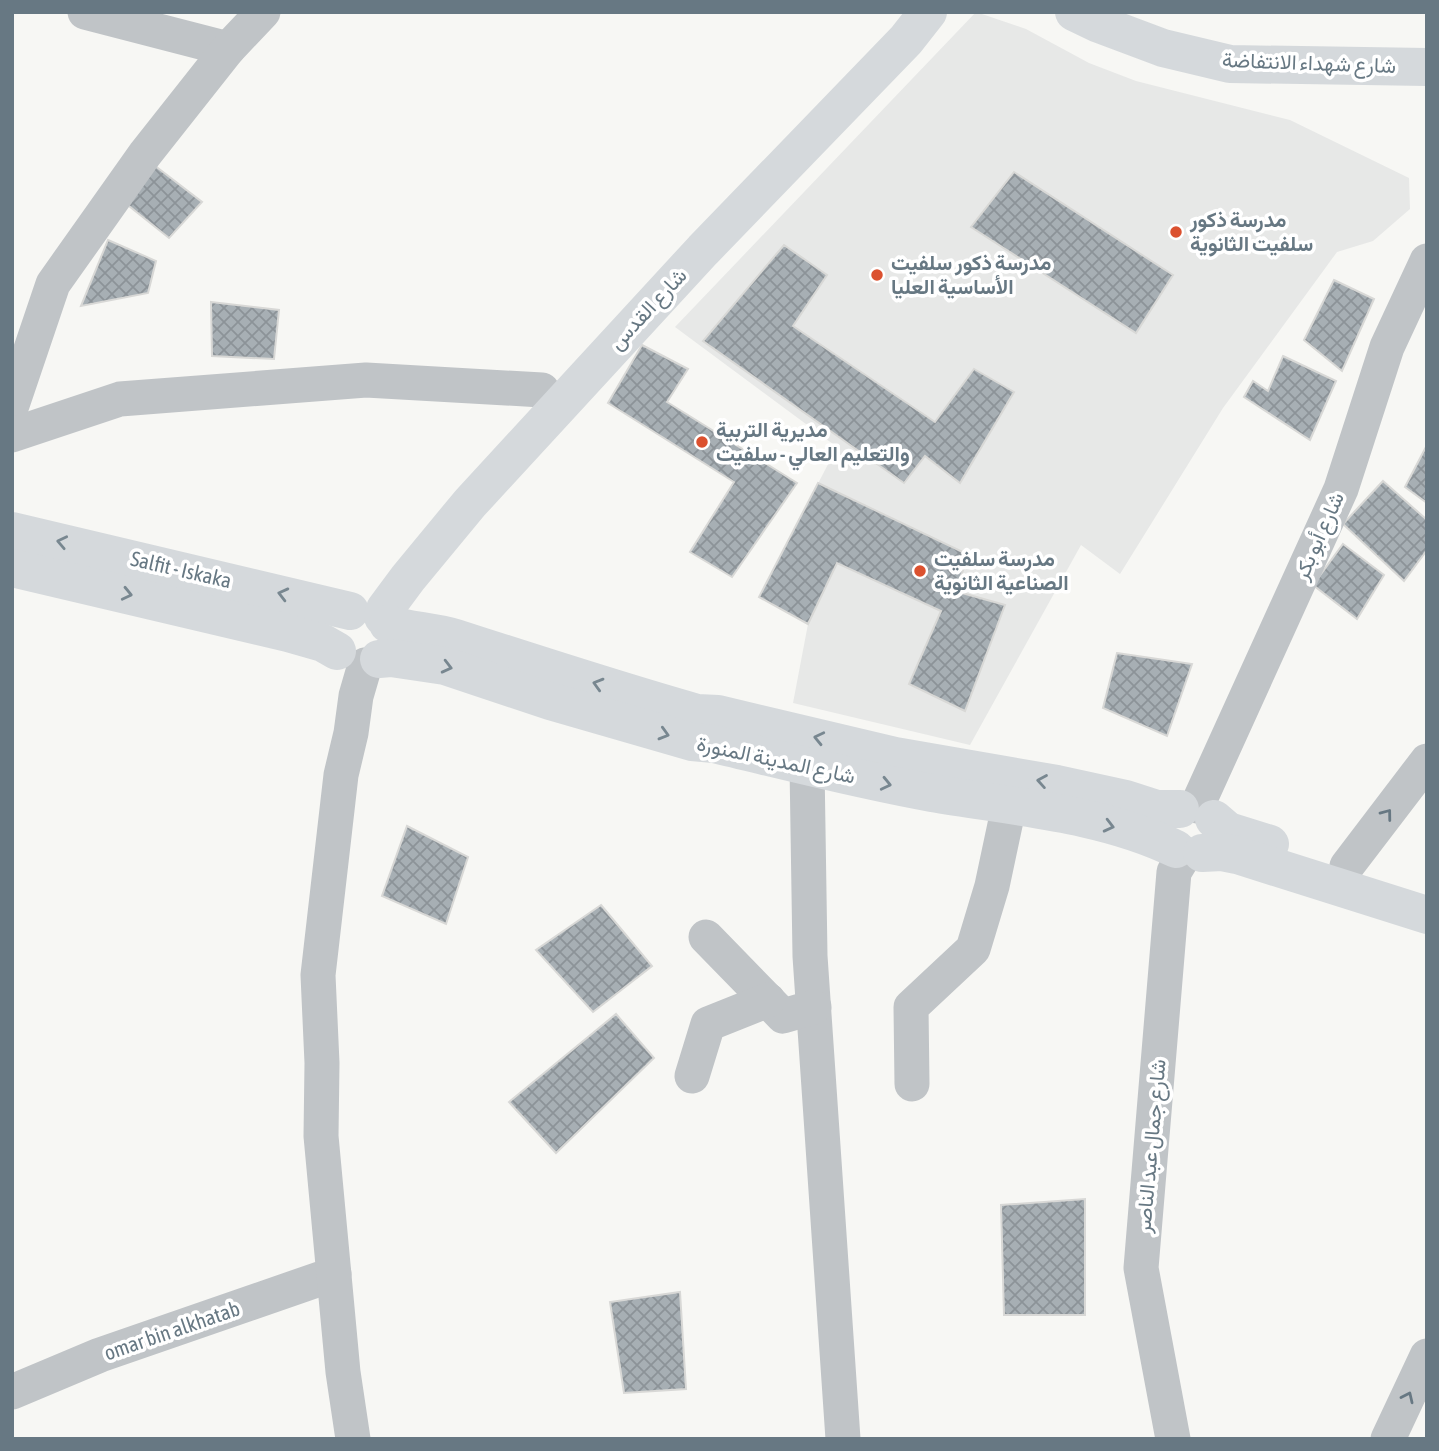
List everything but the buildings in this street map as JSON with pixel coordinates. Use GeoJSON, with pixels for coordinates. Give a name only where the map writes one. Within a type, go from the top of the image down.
{"type":"FeatureCollection","features":[{"type":"Feature","properties":{"kind":"main road","name":"شارع القدس"},"geometry":{"type":"LineString","coordinates":[[366,633],[409,539],[687,234],[901,12]]}},
{"type":"Feature","properties":{"kind":"main road","name":"شارع القدس"},"geometry":{"type":"LineString","coordinates":[[366,633],[470,503],[694,260],[905,40],[928,12]]}},
{"type":"Feature","properties":{"kind":"main road","name":"شارع شهداء الانتفاضة"},"geometry":{"type":"LineString","coordinates":[[1074,12],[1163,48],[1230,64],[1427,67]]}},
{"type":"Feature","properties":{"kind":"main road","name":"Salfit - Iskaka"},"geometry":{"type":"LineString","coordinates":[[12,531],[366,633]]}},
{"type":"Feature","properties":{"kind":"main road","name":"Salfit - Iskaka"},"geometry":{"type":"LineString","coordinates":[[12,568],[323,643],[366,633]]}},
{"type":"Feature","properties":{"kind":"main road","name":"شارع المدينة المنورة"},"geometry":{"type":"LineString","coordinates":[[366,633],[413,631],[452,637],[559,673],[697,713],[718,714],[895,756],[1086,789],[1157,809],[1222,852],[1427,915]]}},
{"type":"Feature","properties":{"kind":"main road","name":"شارع المدينة المنورة"},"geometry":{"type":"LineString","coordinates":[[366,633],[400,659],[445,666],[550,701],[692,742],[714,744],[889,785],[1118,828],[1161,842],[1192,832]]}},
{"type":"Feature","properties":{"kind":"main road"},"geometry":{"type":"LineString","coordinates":[[1192,832],[1228,831],[1427,890]]}},
{"type":"Feature","properties":{"kind":"street"},"geometry":{"type":"LineString","coordinates":[[85,12],[228,49]]}},
{"type":"Feature","properties":{"kind":"street"},"geometry":{"type":"LineString","coordinates":[[12,405],[53,284],[145,154],[228,49],[263,12]]}},
{"type":"Feature","properties":{"kind":"street","name":"شارع أبو بكر"},"geometry":{"type":"LineString","coordinates":[[1192,832],[1341,489],[1387,348],[1426,266]]}},
{"type":"Feature","properties":{"kind":"street"},"geometry":{"type":"LineString","coordinates":[[12,435],[120,399],[366,380],[542,390]]}},
{"type":"Feature","properties":{"kind":"street"},"geometry":{"type":"LineString","coordinates":[[353,1439],[343,1372],[321,1136],[322,1063],[318,975],[341,775],[351,733],[366,633]]}},
{"type":"Feature","properties":{"kind":"street"},"geometry":{"type":"LineString","coordinates":[[1347,866],[1427,761]]}},
{"type":"Feature","properties":{"kind":"street"},"geometry":{"type":"LineString","coordinates":[[807,766],[810,956],[844,1439]]}},
{"type":"Feature","properties":{"kind":"street"},"geometry":{"type":"LineString","coordinates":[[912,1084],[911,1007],[974,949],[992,886],[1009,806]]}},
{"type":"Feature","properties":{"kind":"street","name":"شارع جمال عبد الناصر"},"geometry":{"type":"LineString","coordinates":[[1173,1439],[1141,1268],[1174,872],[1192,832]]}},
{"type":"Feature","properties":{"kind":"street"},"geometry":{"type":"LineString","coordinates":[[706,937],[783,1016],[814,1007]]}},
{"type":"Feature","properties":{"kind":"street"},"geometry":{"type":"LineString","coordinates":[[692,1076],[708,1024],[768,1000]]}},
{"type":"Feature","properties":{"kind":"street","name":"omar bin alkhatab"},"geometry":{"type":"LineString","coordinates":[[12,1392],[100,1355],[334,1274]]}},
{"type":"Feature","properties":{"kind":"street"},"geometry":{"type":"LineString","coordinates":[[1388,1439],[1427,1356]]}},
{"type":"Feature","properties":{"kind":"shaded area"},"geometry":{"type":"Polygon","coordinates":[[[976,12],[1026,29],[1089,63],[1136,81],[1290,120],[1409,178],[1410,209],[1373,241],[1337,252],[1223,408],[1120,574],[1081,545],[970,745],[793,703],[808,624],[759,597],[837,447],[675,327],[976,12]]]}},
{"type":"Feature","properties":{"kind":"place","name":"مدرسة ذكور سلفيت الثانوية"},"geometry":{"type":"Point","coordinates":[1176,232]}},
{"type":"Feature","properties":{"kind":"place","name":"مدرسة ذكور سلفيت الأساسية العليا"},"geometry":{"type":"Point","coordinates":[877,275]}},
{"type":"Feature","properties":{"kind":"place","name":"مديرية التربية والتعليم العالي - سلفيت"},"geometry":{"type":"Point","coordinates":[702,442]}},
{"type":"Feature","properties":{"kind":"place","name":"مدرسة سلفيت الصناعية الثانوية"},"geometry":{"type":"Point","coordinates":[920,571]}}]}
